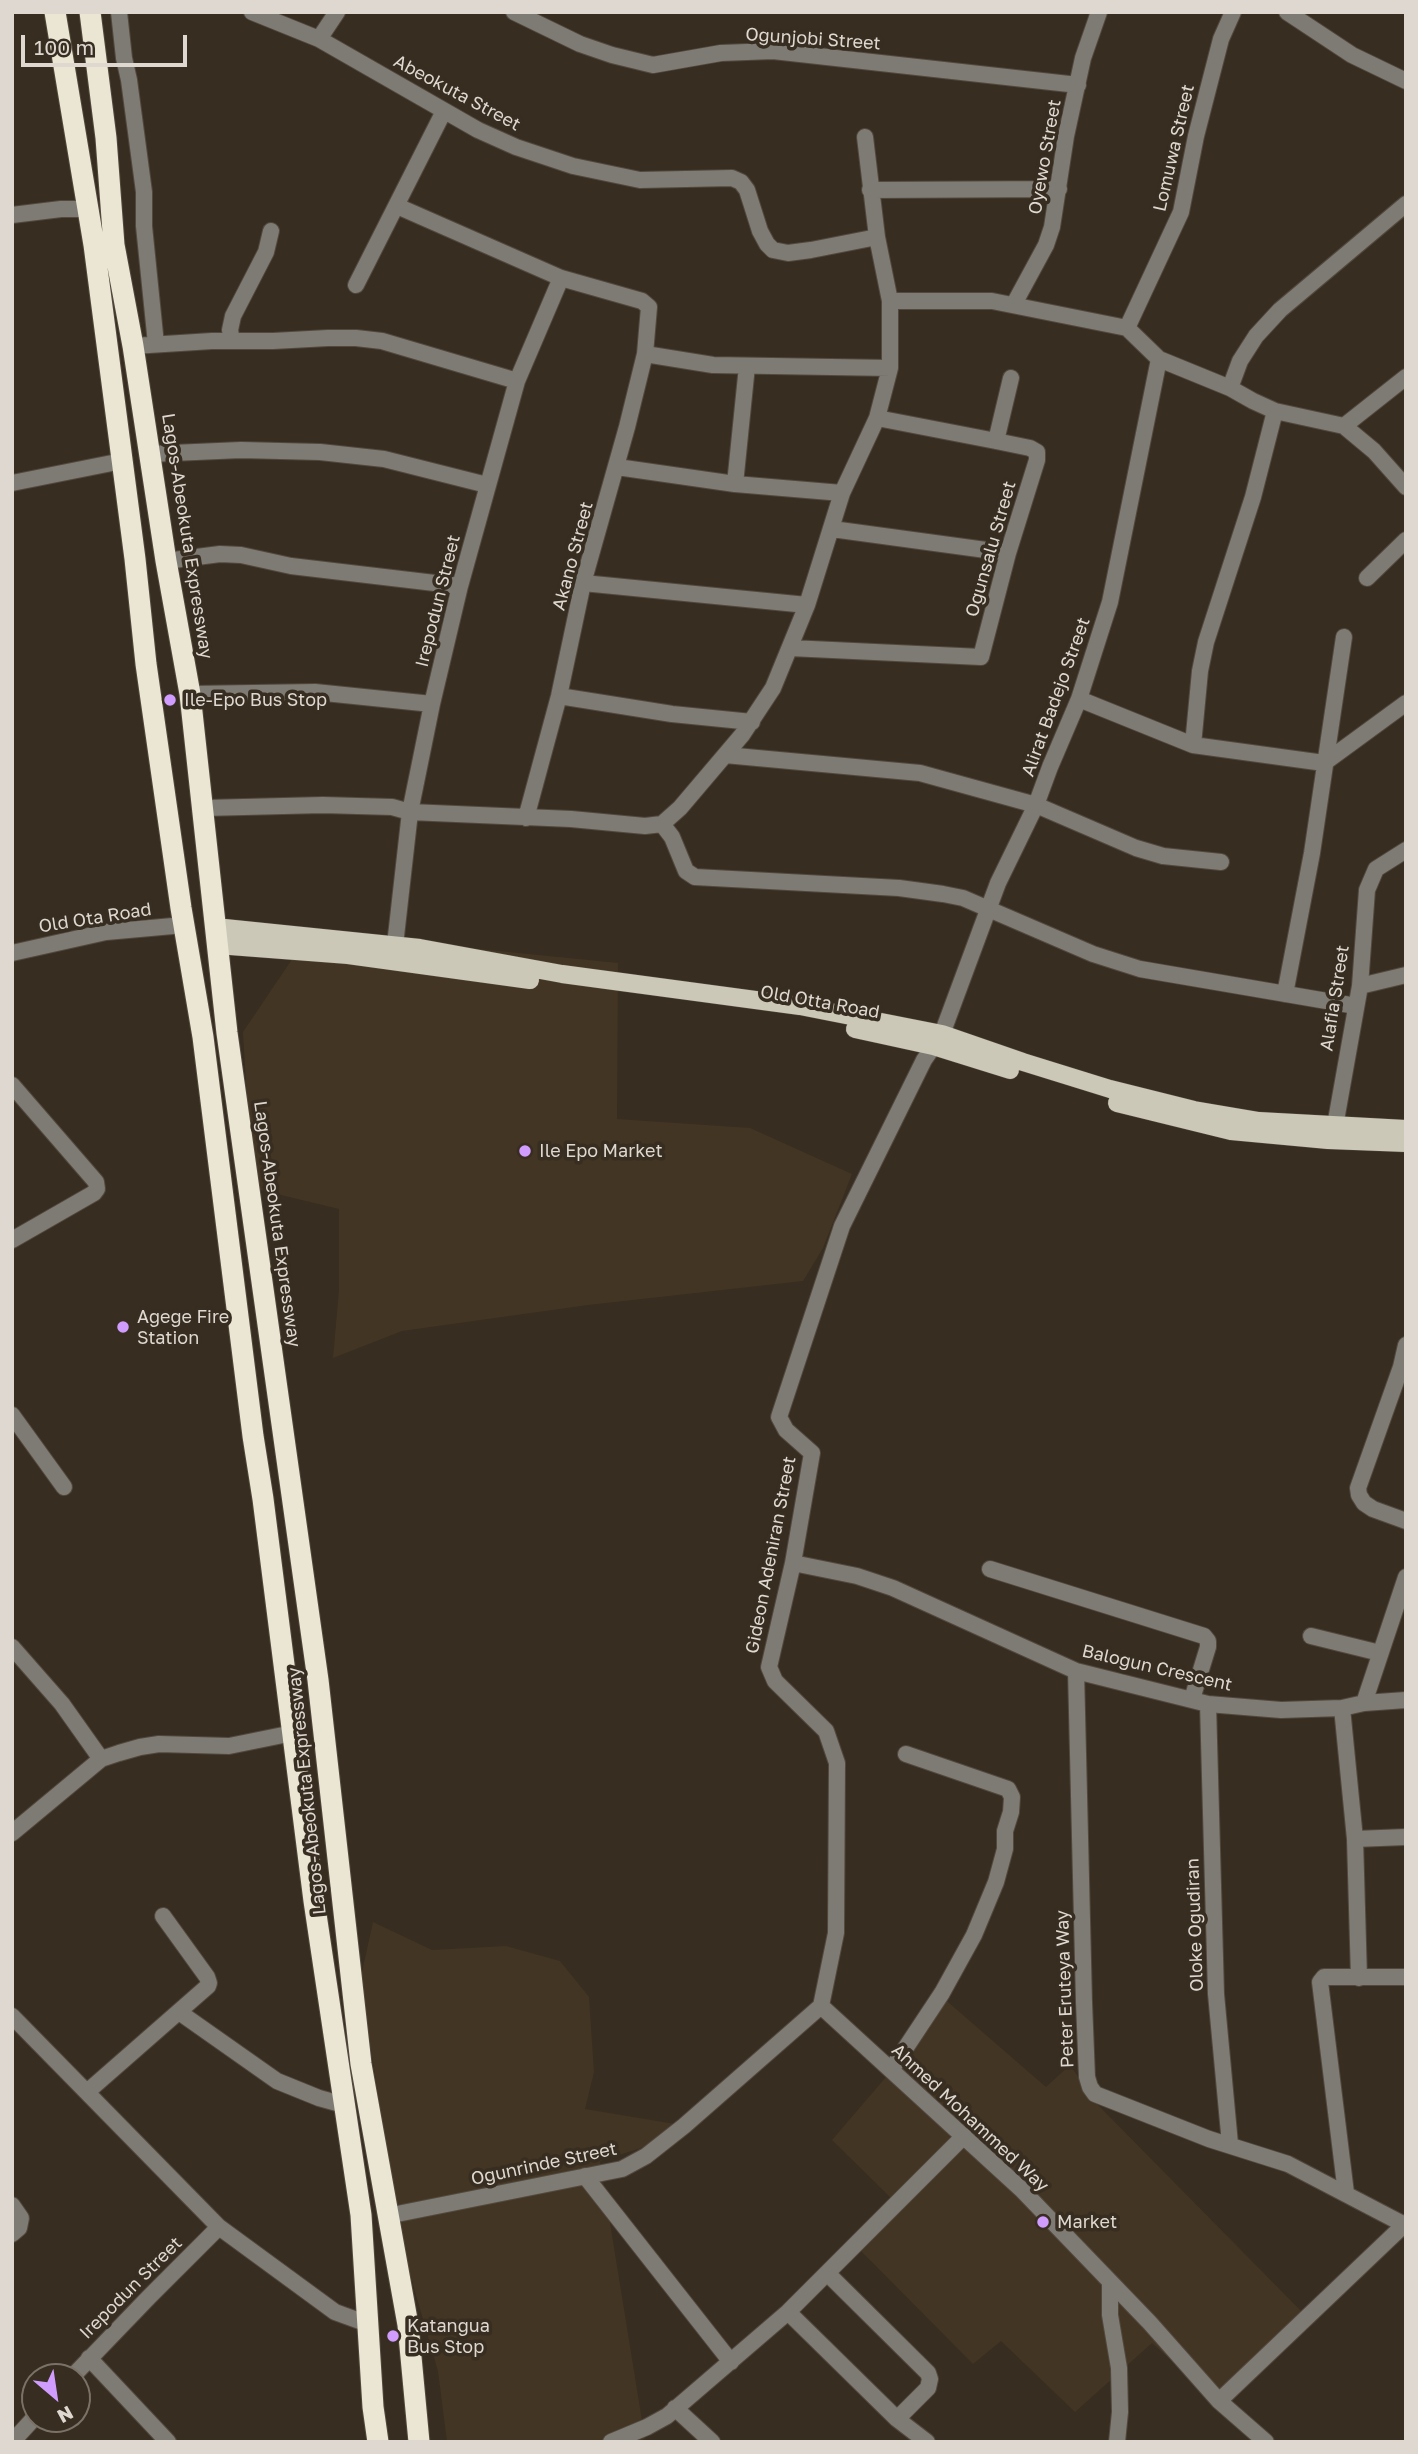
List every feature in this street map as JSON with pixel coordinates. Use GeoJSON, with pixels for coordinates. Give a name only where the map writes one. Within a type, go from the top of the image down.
{"type":"FeatureCollection","features":[{"type":"Feature","properties":{"kind":"highway","name":"Lagos-Abeokuta Expressway"},"geometry":{"type":"LineString","coordinates":[[55,12],[86,209],[104,245],[132,345],[190,694],[216,936],[242,1140],[318,1680],[360,2064],[411,2343],[419,2442]]}},
{"type":"Feature","properties":{"kind":"highway","name":"Lagos-Abeokuta Expressway"},"geometry":{"type":"LineString","coordinates":[[90,12],[106,138],[104,245],[122,461],[146,664],[203,1037],[314,1901],[360,2215],[373,2407],[378,2442]]}},
{"type":"Feature","properties":{"kind":"main road"},"geometry":{"type":"LineString","coordinates":[[216,936],[421,948],[562,974],[800,1006],[937,1040]]}},
{"type":"Feature","properties":{"kind":"main road","name":"Old Otta Road"},"geometry":{"type":"LineString","coordinates":[[216,936],[797,1017],[937,1040],[1194,1110],[1259,1121],[1406,1129]]}},
{"type":"Feature","properties":{"kind":"main road","name":"Old Otta Road"},"geometry":{"type":"LineString","coordinates":[[937,1040],[1093,1097],[1216,1129],[1328,1140],[1406,1143]]}},
{"type":"Feature","properties":{"kind":"street"},"geometry":{"type":"LineString","coordinates":[[119,12],[144,192],[144,226],[156,344]]}},
{"type":"Feature","properties":{"kind":"street","name":"Abeokuta Street"},"geometry":{"type":"LineString","coordinates":[[252,12],[319,39],[478,130],[516,147],[573,166],[640,180],[733,178],[741,182],[747,190],[760,231],[773,250],[788,253],[877,237]]}},
{"type":"Feature","properties":{"kind":"street"},"geometry":{"type":"LineString","coordinates":[[319,39],[337,12]]}},
{"type":"Feature","properties":{"kind":"street","name":"Ogunjobi Street"},"geometry":{"type":"LineString","coordinates":[[514,12],[580,44],[653,65],[721,54],[773,51],[1078,85]]}},
{"type":"Feature","properties":{"kind":"street","name":"Oyewo Street"},"geometry":{"type":"LineString","coordinates":[[1014,304],[1046,245],[1052,227],[1066,136],[1083,58],[1100,12]]}},
{"type":"Feature","properties":{"kind":"street","name":"Lomuwa Street"},"geometry":{"type":"LineString","coordinates":[[1127,328],[1181,212],[1196,136],[1221,39],[1233,12]]}},
{"type":"Feature","properties":{"kind":"street"},"geometry":{"type":"LineString","coordinates":[[1291,13],[1352,55],[1406,81]]}},
{"type":"Feature","properties":{"kind":"street"},"geometry":{"type":"LineString","coordinates":[[356,285],[444,111]]}},
{"type":"Feature","properties":{"kind":"street"},"geometry":{"type":"LineString","coordinates":[[204,808],[323,805],[392,807],[410,812],[571,819],[645,826],[662,824],[671,818],[752,722],[773,688],[807,605],[842,493],[877,418],[890,368],[890,301],[877,237],[865,137]]}},
{"type":"Feature","properties":{"kind":"street"},"geometry":{"type":"LineString","coordinates":[[870,190],[1059,189]]}},
{"type":"Feature","properties":{"kind":"street"},"geometry":{"type":"LineString","coordinates":[[1230,388],[1240,361],[1256,336],[1280,310],[1406,204]]}},
{"type":"Feature","properties":{"kind":"street"},"geometry":{"type":"LineString","coordinates":[[397,206],[561,278]]}},
{"type":"Feature","properties":{"kind":"street"},"geometry":{"type":"LineString","coordinates":[[12,215],[86,209]]}},
{"type":"Feature","properties":{"kind":"street"},"geometry":{"type":"LineString","coordinates":[[232,341],[230,330],[233,316],[266,252],[271,231]]}},
{"type":"Feature","properties":{"kind":"street","name":"Akano Street"},"geometry":{"type":"LineString","coordinates":[[526,818],[559,696],[583,583],[617,467],[645,354],[649,307],[646,303],[561,278]]}},
{"type":"Feature","properties":{"kind":"street","name":"Irepodun Street"},"geometry":{"type":"LineString","coordinates":[[395,945],[410,812],[460,586],[517,381],[561,278]]}},
{"type":"Feature","properties":{"kind":"street"},"geometry":{"type":"LineString","coordinates":[[890,301],[983,300],[1127,328],[1159,359],[1230,388],[1275,411],[1344,426],[1374,451],[1406,487]]}},
{"type":"Feature","properties":{"kind":"street"},"geometry":{"type":"LineString","coordinates":[[132,345],[328,338],[382,341],[517,381]]}},
{"type":"Feature","properties":{"kind":"street"},"geometry":{"type":"LineString","coordinates":[[645,354],[713,365],[890,368]]}},
{"type":"Feature","properties":{"kind":"street","name":"Alirat Badejo Street"},"geometry":{"type":"LineString","coordinates":[[937,1040],[998,883],[1036,805],[1079,699],[1110,602],[1159,359]]}},
{"type":"Feature","properties":{"kind":"street"},"geometry":{"type":"LineString","coordinates":[[735,484],[747,366]]}},
{"type":"Feature","properties":{"kind":"street"},"geometry":{"type":"LineString","coordinates":[[1344,426],[1406,377]]}},
{"type":"Feature","properties":{"kind":"street"},"geometry":{"type":"LineString","coordinates":[[877,418],[996,441],[1011,378]]}},
{"type":"Feature","properties":{"kind":"street"},"geometry":{"type":"LineString","coordinates":[[1193,745],[1200,671],[1206,642],[1253,497],[1275,411]]}},
{"type":"Feature","properties":{"kind":"street","name":"Ogunsalu Street"},"geometry":{"type":"LineString","coordinates":[[790,648],[981,657],[1008,554],[1037,460],[1037,452],[1030,448],[996,441]]}},
{"type":"Feature","properties":{"kind":"street"},"geometry":{"type":"LineString","coordinates":[[150,454],[241,450],[320,452],[384,459],[487,485]]}},
{"type":"Feature","properties":{"kind":"street"},"geometry":{"type":"LineString","coordinates":[[12,483],[122,461]]}},
{"type":"Feature","properties":{"kind":"street"},"geometry":{"type":"LineString","coordinates":[[617,467],[735,484],[842,493]]}},
{"type":"Feature","properties":{"kind":"street"},"geometry":{"type":"LineString","coordinates":[[832,529],[1008,554]]}},
{"type":"Feature","properties":{"kind":"street"},"geometry":{"type":"LineString","coordinates":[[1367,578],[1406,540]]}},
{"type":"Feature","properties":{"kind":"street"},"geometry":{"type":"LineString","coordinates":[[166,561],[220,554],[241,555],[291,566],[460,586]]}},
{"type":"Feature","properties":{"kind":"street"},"geometry":{"type":"LineString","coordinates":[[583,583],[807,605]]}},
{"type":"Feature","properties":{"kind":"street"},"geometry":{"type":"LineString","coordinates":[[1285,994],[1312,853],[1345,637]]}},
{"type":"Feature","properties":{"kind":"street"},"geometry":{"type":"LineString","coordinates":[[190,694],[315,692],[432,704]]}},
{"type":"Feature","properties":{"kind":"street"},"geometry":{"type":"LineString","coordinates":[[559,696],[672,714],[752,722]]}},
{"type":"Feature","properties":{"kind":"street"},"geometry":{"type":"LineString","coordinates":[[1079,699],[1193,745],[1324,763],[1406,703]]}},
{"type":"Feature","properties":{"kind":"street"},"geometry":{"type":"LineString","coordinates":[[725,755],[904,770],[1036,805],[1136,848],[1163,856],[1221,862]]}},
{"type":"Feature","properties":{"kind":"street"},"geometry":{"type":"LineString","coordinates":[[662,824],[672,837],[681,864],[695,877],[899,888],[963,898],[1093,954],[1140,969],[1356,1006]]}},
{"type":"Feature","properties":{"kind":"street","name":"Alafia Street"},"geometry":{"type":"LineString","coordinates":[[1335,1126],[1360,986],[1367,890],[1376,869],[1406,850]]}},
{"type":"Feature","properties":{"kind":"street","name":"Old Ota Road"},"geometry":{"type":"LineString","coordinates":[[12,953],[106,932],[184,925]]}},
{"type":"Feature","properties":{"kind":"street"},"geometry":{"type":"LineString","coordinates":[[1360,986],[1406,975]]}},
{"type":"Feature","properties":{"kind":"street","name":"Gideon Adeniran Street"},"geometry":{"type":"LineString","coordinates":[[821,2006],[836,1933],[837,1763],[826,1731],[775,1681],[769,1667],[793,1563],[812,1453],[786,1430],[779,1417],[842,1226],[937,1040]]}},
{"type":"Feature","properties":{"kind":"street"},"geometry":{"type":"LineString","coordinates":[[12,1085],[96,1182],[97,1189],[12,1240]]}},
{"type":"Feature","properties":{"kind":"street"},"geometry":{"type":"LineString","coordinates":[[1406,1345],[1403,1368],[1358,1488],[1364,1503],[1406,1521]]}},
{"type":"Feature","properties":{"kind":"street"},"geometry":{"type":"LineString","coordinates":[[12,1415],[64,1487]]}},
{"type":"Feature","properties":{"kind":"street","name":"Balogun Crescent"},"geometry":{"type":"LineString","coordinates":[[793,1563],[857,1576],[893,1588],[1076,1671],[1208,1704],[1281,1710],[1342,1708],[1364,1703],[1406,1700]]}},
{"type":"Feature","properties":{"kind":"street"},"geometry":{"type":"LineString","coordinates":[[989,1569],[1204,1636],[1208,1647],[1192,1699]]}},
{"type":"Feature","properties":{"kind":"street"},"geometry":{"type":"LineString","coordinates":[[1364,1703],[1406,1577]]}},
{"type":"Feature","properties":{"kind":"street"},"geometry":{"type":"LineString","coordinates":[[1311,1636],[1380,1653]]}},
{"type":"Feature","properties":{"kind":"street"},"geometry":{"type":"LineString","coordinates":[[12,1647],[62,1704],[101,1759]]}},
{"type":"Feature","properties":{"kind":"street","name":"Peter Eruteya Way"},"geometry":{"type":"LineString","coordinates":[[1076,1671],[1087,2077],[1095,2094],[1209,2139],[1288,2164],[1404,2224]]}},
{"type":"Feature","properties":{"kind":"street","name":"Oloke Ogudiran"},"geometry":{"type":"LineString","coordinates":[[1208,1704],[1216,1994],[1230,2144]]}},
{"type":"Feature","properties":{"kind":"street"},"geometry":{"type":"LineString","coordinates":[[1342,1708],[1355,1839],[1359,1978]]}},
{"type":"Feature","properties":{"kind":"street"},"geometry":{"type":"LineString","coordinates":[[12,1833],[101,1759],[140,1746],[229,1746],[293,1733]]}},
{"type":"Feature","properties":{"kind":"street"},"geometry":{"type":"LineString","coordinates":[[891,2070],[942,1993],[974,1935],[996,1882],[1005,1849],[1005,1831],[1012,1797],[1008,1789],[906,1754]]}},
{"type":"Feature","properties":{"kind":"street"},"geometry":{"type":"LineString","coordinates":[[1355,1839],[1406,1837]]}},
{"type":"Feature","properties":{"kind":"street"},"geometry":{"type":"LineString","coordinates":[[87,2092],[209,1983],[163,1916]]}},
{"type":"Feature","properties":{"kind":"street"},"geometry":{"type":"LineString","coordinates":[[1346,2193],[1320,1982],[1324,1977],[1406,1977]]}},
{"type":"Feature","properties":{"kind":"street","name":"Ogunrinde Street"},"geometry":{"type":"LineString","coordinates":[[387,2216],[622,2169],[646,2157],[684,2126],[821,2006]]}},
{"type":"Feature","properties":{"kind":"street","name":"Ahmed Mohammed Way"},"geometry":{"type":"LineString","coordinates":[[821,2006],[1021,2189],[1219,2401],[1266,2442]]}},
{"type":"Feature","properties":{"kind":"street"},"geometry":{"type":"LineString","coordinates":[[179,2012],[277,2081],[344,2105]]}},
{"type":"Feature","properties":{"kind":"street"},"geometry":{"type":"LineString","coordinates":[[12,2015],[219,2227],[335,2312],[368,2323]]}},
{"type":"Feature","properties":{"kind":"street"},"geometry":{"type":"LineString","coordinates":[[611,2442],[667,2416],[731,2362],[828,2274],[964,2136]]}},
{"type":"Feature","properties":{"kind":"street"},"geometry":{"type":"LineString","coordinates":[[585,2176],[731,2362]]}},
{"type":"Feature","properties":{"kind":"street"},"geometry":{"type":"LineString","coordinates":[[12,2234],[19,2228],[16,2212]]}},
{"type":"Feature","properties":{"kind":"street"},"geometry":{"type":"LineString","coordinates":[[1219,2401],[1404,2224]]}},
{"type":"Feature","properties":{"kind":"street","name":"Irepodun Street"},"geometry":{"type":"LineString","coordinates":[[85,2363],[219,2227]]}},
{"type":"Feature","properties":{"kind":"street"},"geometry":{"type":"LineString","coordinates":[[828,2274],[928,2373],[928,2388],[897,2418]]}},
{"type":"Feature","properties":{"kind":"street"},"geometry":{"type":"LineString","coordinates":[[1110,2282],[1110,2315],[1119,2368],[1120,2412],[1117,2442]]}},
{"type":"Feature","properties":{"kind":"street"},"geometry":{"type":"LineString","coordinates":[[788,2312],[897,2418],[927,2442]]}},
{"type":"Feature","properties":{"kind":"street"},"geometry":{"type":"LineString","coordinates":[[89,2358],[168,2442]]}},
{"type":"Feature","properties":{"kind":"street"},"geometry":{"type":"LineString","coordinates":[[675,2408],[712,2442]]}},
{"type":"Feature","properties":{"kind":"shaded area","name":"Ile Epo Market"},"geometry":{"type":"Polygon","coordinates":[[[320,933],[618,963],[617,1119],[750,1128],[852,1174],[823,1248],[803,1281],[588,1305],[402,1331],[333,1358],[339,1290],[339,1209],[252,1188],[243,1032],[305,940],[320,933]]]}},
{"type":"Feature","properties":{"kind":"shaded area"},"geometry":{"type":"Polygon","coordinates":[[[373,1922],[432,1950],[506,1946],[560,1961],[589,1997],[594,2072],[585,2109],[687,2126],[641,2148],[600,2161],[645,2439],[637,2442],[447,2442],[438,2371],[403,2250],[360,1981],[373,1922]]]}},
{"type":"Feature","properties":{"kind":"shaded area","name":"Market"},"geometry":{"type":"Polygon","coordinates":[[[941,1996],[1046,2087],[1070,2065],[1098,2105],[1306,2316],[1220,2405],[1152,2343],[1075,2412],[1001,2341],[973,2364],[852,2242],[894,2201],[832,2140],[892,2070],[941,1996]]]}},
{"type":"Feature","properties":{"kind":"place","name":"Ile-Epo Bus Stop"},"geometry":{"type":"Point","coordinates":[170,700]}},
{"type":"Feature","properties":{"kind":"place","name":"Ile Epo Market"},"geometry":{"type":"Point","coordinates":[525,1151]}},
{"type":"Feature","properties":{"kind":"place","name":"Agege Fire Station"},"geometry":{"type":"Point","coordinates":[123,1327]}},
{"type":"Feature","properties":{"kind":"place","name":"Market"},"geometry":{"type":"Point","coordinates":[1043,2222]}},
{"type":"Feature","properties":{"kind":"place","name":"Katangua Bus Stop"},"geometry":{"type":"Point","coordinates":[393,2336]}}]}
